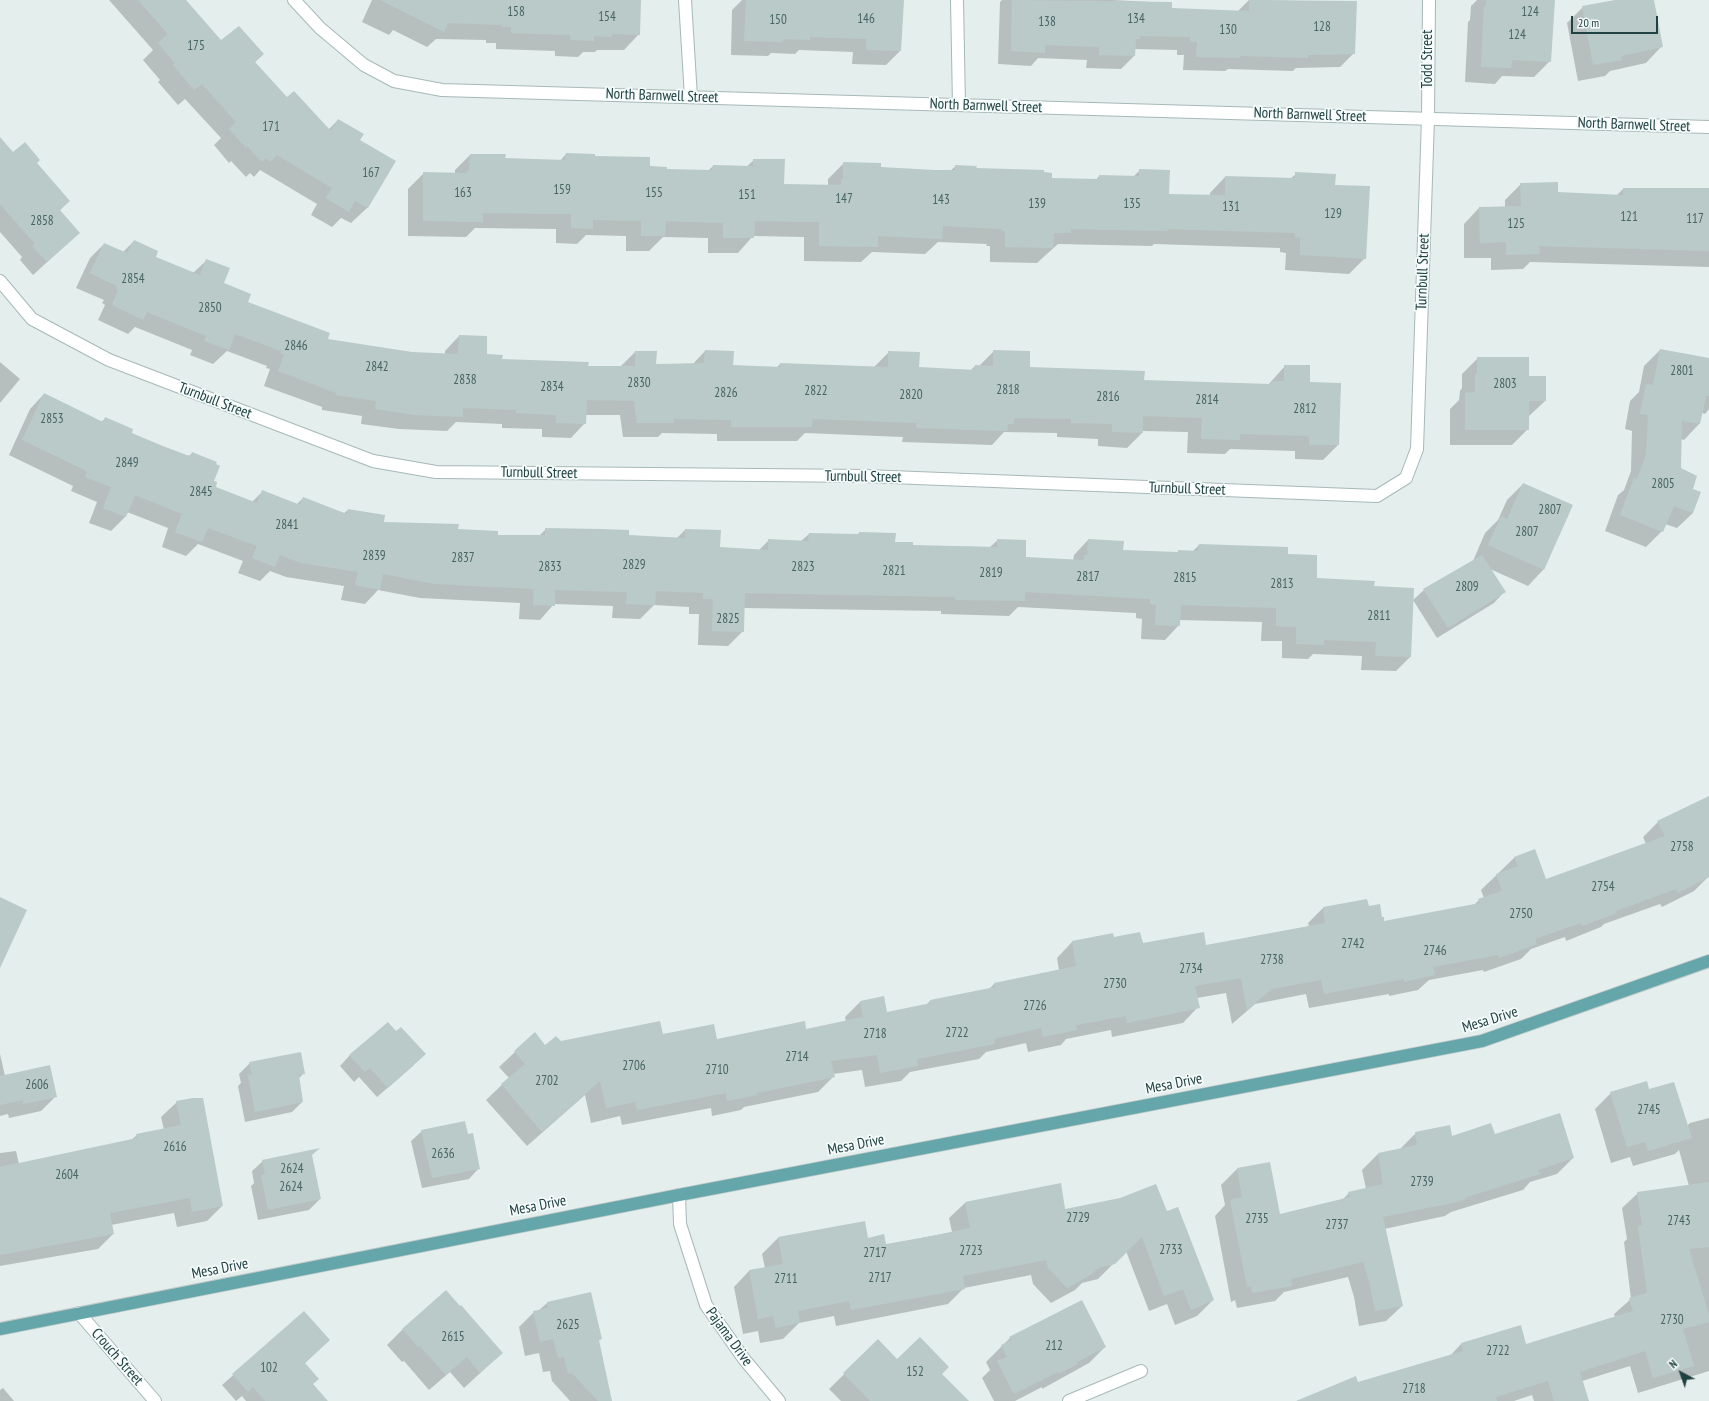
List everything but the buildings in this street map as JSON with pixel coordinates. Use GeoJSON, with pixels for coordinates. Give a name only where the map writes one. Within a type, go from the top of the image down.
{"type":"FeatureCollection","features":[{"type":"Feature","properties":{"kind":"main road","name":"Mesa Drive"},"geometry":{"type":"LineString","coordinates":[[0,1328],[679,1195],[1482,1041],[1709,961]]}},
{"type":"Feature","properties":{"kind":"street","name":"North Barnwell Street"},"geometry":{"type":"LineString","coordinates":[[294,0],[320,28],[364,65],[394,81],[442,90],[1709,127]]}},
{"type":"Feature","properties":{"kind":"street"},"geometry":{"type":"LineString","coordinates":[[685,0],[691,97]]}},
{"type":"Feature","properties":{"kind":"street"},"geometry":{"type":"LineString","coordinates":[[957,0],[959,105]]}},
{"type":"Feature","properties":{"kind":"street","name":"Todd Street"},"geometry":{"type":"LineString","coordinates":[[1428,118],[1429,0]]}},
{"type":"Feature","properties":{"kind":"street","name":"Turnbull Street"},"geometry":{"type":"LineString","coordinates":[[0,281],[32,319],[109,360],[373,461],[436,472],[865,476],[1377,496],[1406,478],[1417,449],[1428,118]]}},
{"type":"Feature","properties":{"kind":"street","name":"Pajama Drive"},"geometry":{"type":"LineString","coordinates":[[679,1195],[680,1224],[706,1306],[744,1359],[779,1401]]}},
{"type":"Feature","properties":{"kind":"street","name":"Crouch Street"},"geometry":{"type":"LineString","coordinates":[[79,1313],[155,1401]]}},
{"type":"Feature","properties":{"kind":"street"},"geometry":{"type":"LineString","coordinates":[[1069,1401],[1140,1371]]}}]}
